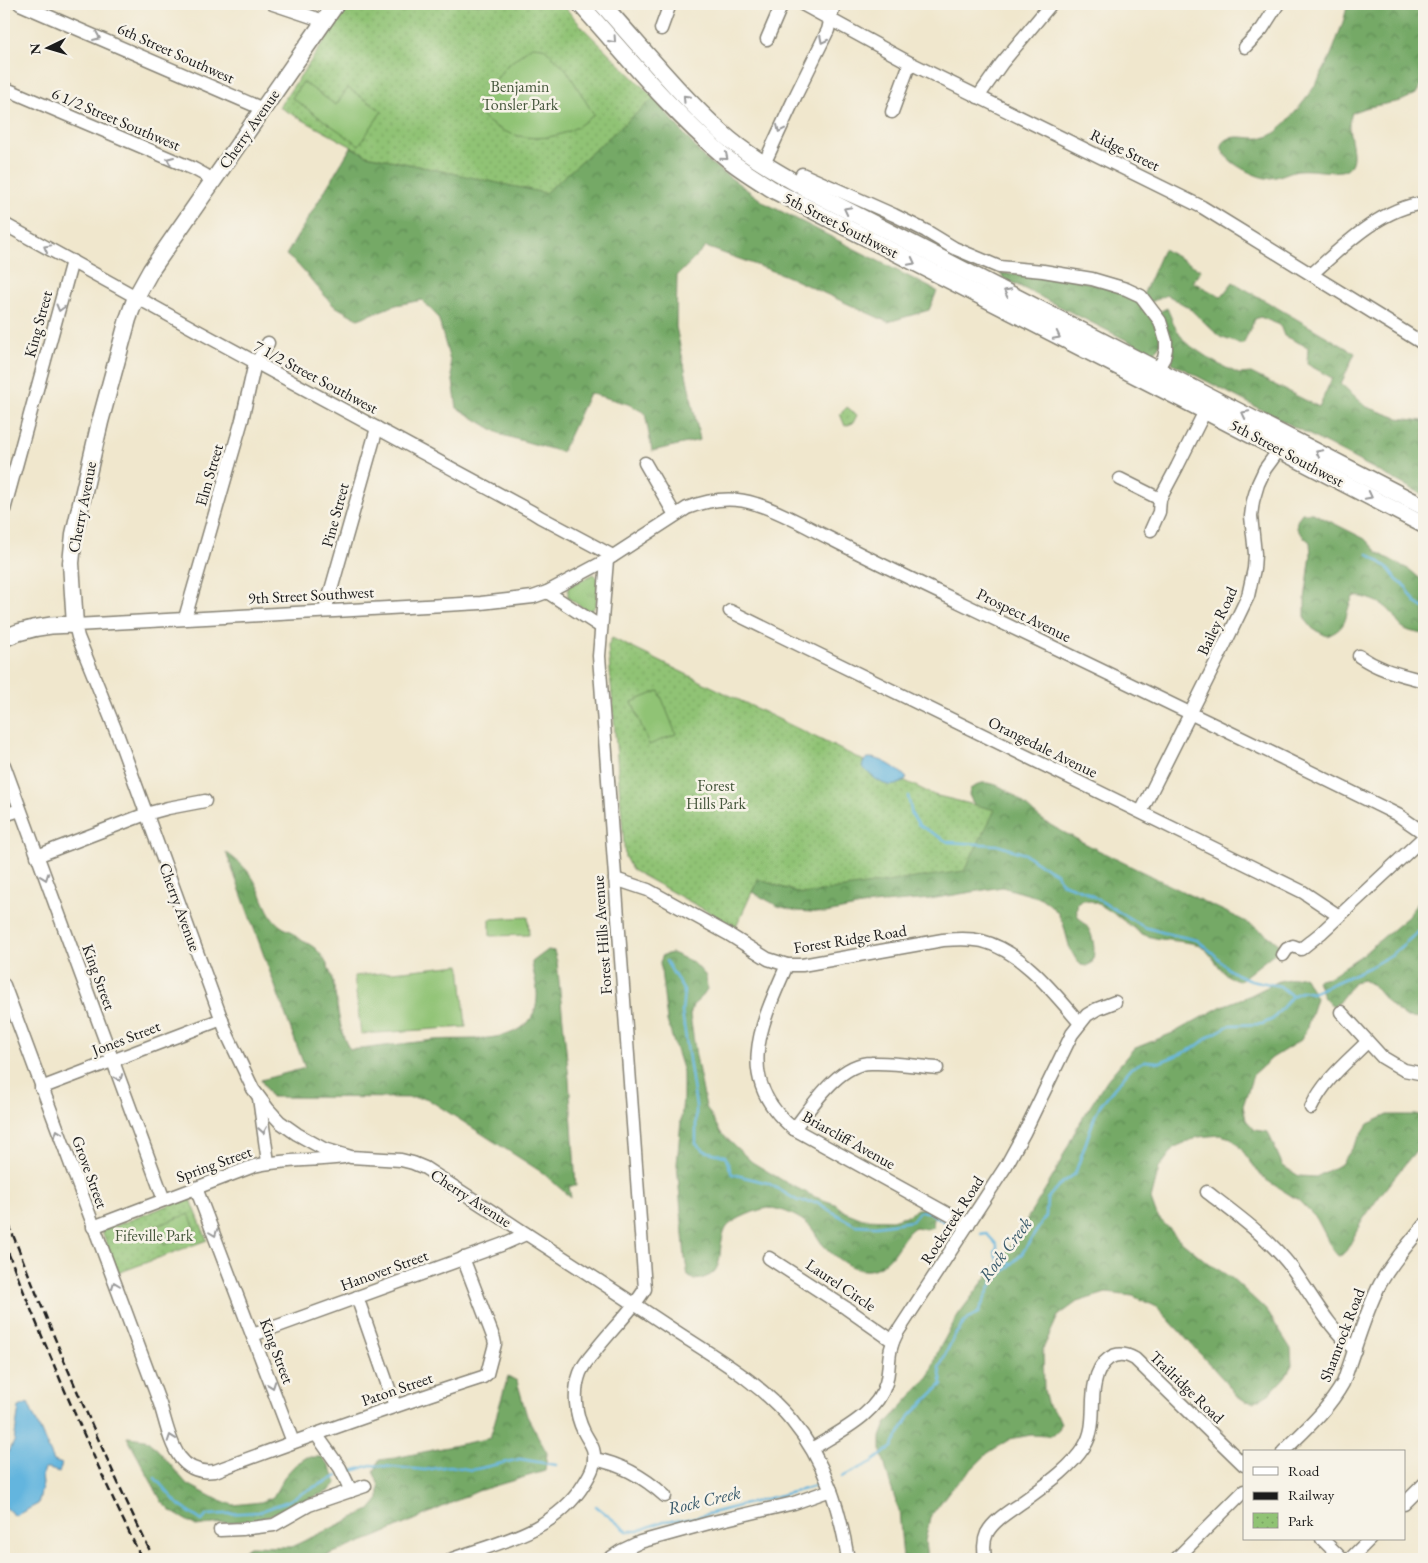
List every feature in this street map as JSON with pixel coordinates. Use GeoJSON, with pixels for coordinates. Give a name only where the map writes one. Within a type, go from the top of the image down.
{"type":"FeatureCollection","features":[{"type":"Feature","properties":{"kind":"main road","name":"Cherry Avenue"},"geometry":{"type":"LineString","coordinates":[[76,625],[71,563],[74,534],[105,402],[136,297],[151,270],[336,4]]}},
{"type":"Feature","properties":{"kind":"main road","name":"5th Street Southwest"},"geometry":{"type":"LineString","coordinates":[[580,4],[671,105],[723,155],[777,192],[975,285],[1154,376],[1284,443],[1424,524]]}},
{"type":"Feature","properties":{"kind":"main road","name":"5th Street Southwest"},"geometry":{"type":"LineString","coordinates":[[602,4],[721,133],[764,164],[798,184],[873,215],[975,285]]}},
{"type":"Feature","properties":{"kind":"main road","name":"5th Street Southwest"},"geometry":{"type":"LineString","coordinates":[[1154,376],[1206,411],[1284,443],[1424,507]]}},
{"type":"Feature","properties":{"kind":"main road"},"geometry":{"type":"LineString","coordinates":[[4,638],[38,627],[76,625]]}},
{"type":"Feature","properties":{"kind":"street","name":"6th Street Southwest"},"geometry":{"type":"LineString","coordinates":[[20,4],[263,109]]}},
{"type":"Feature","properties":{"kind":"street"},"geometry":{"type":"LineString","coordinates":[[273,4],[324,21]]}},
{"type":"Feature","properties":{"kind":"street"},"geometry":{"type":"LineString","coordinates":[[661,30],[670,4]]}},
{"type":"Feature","properties":{"kind":"street"},"geometry":{"type":"LineString","coordinates":[[767,39],[782,4]]}},
{"type":"Feature","properties":{"kind":"street","name":"Ridge Street"},"geometry":{"type":"LineString","coordinates":[[802,4],[910,63],[1202,207],[1424,344]]}},
{"type":"Feature","properties":{"kind":"street"},"geometry":{"type":"LineString","coordinates":[[764,164],[828,30],[834,4]]}},
{"type":"Feature","properties":{"kind":"street"},"geometry":{"type":"LineString","coordinates":[[978,97],[1002,63],[1051,4]]}},
{"type":"Feature","properties":{"kind":"street"},"geometry":{"type":"LineString","coordinates":[[1245,47],[1262,29],[1278,4]]}},
{"type":"Feature","properties":{"kind":"street"},"geometry":{"type":"LineString","coordinates":[[892,112],[910,63]]}},
{"type":"Feature","properties":{"kind":"street","name":"6 1/2 Street Southwest"},"geometry":{"type":"LineString","coordinates":[[4,88],[194,169],[206,175],[213,182]]}},
{"type":"Feature","properties":{"kind":"street"},"geometry":{"type":"LineString","coordinates":[[1312,274],[1334,254],[1386,215],[1402,208],[1424,203]]}},
{"type":"Feature","properties":{"kind":"street","name":"5th Street Southwest"},"geometry":{"type":"LineString","coordinates":[[873,215],[926,231],[954,248],[999,267],[1043,271],[1092,279],[1126,289],[1141,296],[1160,321],[1165,335],[1166,349],[1164,358],[1154,376]]}},
{"type":"Feature","properties":{"kind":"street","name":"7 1/2 Street Southwest"},"geometry":{"type":"LineString","coordinates":[[4,224],[610,558]]}},
{"type":"Feature","properties":{"kind":"street","name":"King Street"},"geometry":{"type":"LineString","coordinates":[[4,510],[72,261]]}},
{"type":"Feature","properties":{"kind":"street","name":"Elm Street"},"geometry":{"type":"LineString","coordinates":[[185,618],[242,420],[254,367],[268,343]]}},
{"type":"Feature","properties":{"kind":"street"},"geometry":{"type":"LineString","coordinates":[[1151,530],[1159,512],[1160,499],[1206,411]]}},
{"type":"Feature","properties":{"kind":"street","name":"Pine Street"},"geometry":{"type":"LineString","coordinates":[[325,611],[376,428]]}},
{"type":"Feature","properties":{"kind":"street","name":"Bailey Road"},"geometry":{"type":"LineString","coordinates":[[1141,812],[1248,596],[1255,554],[1251,531],[1253,502],[1265,469],[1284,443]]}},
{"type":"Feature","properties":{"kind":"street"},"geometry":{"type":"LineString","coordinates":[[645,463],[675,515]]}},
{"type":"Feature","properties":{"kind":"street"},"geometry":{"type":"LineString","coordinates":[[1120,479],[1160,499]]}},
{"type":"Feature","properties":{"kind":"street","name":"Prospect Avenue"},"geometry":{"type":"LineString","coordinates":[[610,558],[687,508],[714,500],[736,500],[757,504],[1398,815],[1424,835]]}},
{"type":"Feature","properties":{"kind":"street","name":"9th Street Southwest"},"geometry":{"type":"LineString","coordinates":[[76,625],[482,603],[533,597],[547,592],[610,558]]}},
{"type":"Feature","properties":{"kind":"street","name":"Forest Hills Avenue"},"geometry":{"type":"LineString","coordinates":[[610,558],[599,656],[644,1289],[635,1304]]}},
{"type":"Feature","properties":{"kind":"street"},"geometry":{"type":"LineString","coordinates":[[547,592],[601,627]]}},
{"type":"Feature","properties":{"kind":"street","name":"Orangedale Avenue"},"geometry":{"type":"LineString","coordinates":[[730,611],[1303,892],[1339,916]]}},
{"type":"Feature","properties":{"kind":"street","name":"Cherry Avenue"},"geometry":{"type":"LineString","coordinates":[[76,625],[78,637],[110,714],[222,1019],[242,1067],[259,1098],[280,1122],[324,1149],[351,1156],[401,1160],[419,1166],[635,1304],[755,1386],[791,1419],[812,1449],[826,1474],[839,1516],[848,1559]]}},
{"type":"Feature","properties":{"kind":"street"},"geometry":{"type":"LineString","coordinates":[[1359,656],[1373,666],[1385,671],[1424,681]]}},
{"type":"Feature","properties":{"kind":"street","name":"King Street"},"geometry":{"type":"LineString","coordinates":[[4,765],[164,1200]]}},
{"type":"Feature","properties":{"kind":"street"},"geometry":{"type":"LineString","coordinates":[[37,856],[146,814],[205,801]]}},
{"type":"Feature","properties":{"kind":"street"},"geometry":{"type":"LineString","coordinates":[[4,815],[20,810]]}},
{"type":"Feature","properties":{"kind":"street"},"geometry":{"type":"LineString","coordinates":[[1283,955],[1293,946],[1301,949],[1339,916],[1424,835]]}},
{"type":"Feature","properties":{"kind":"street","name":"Forest Ridge Road"},"geometry":{"type":"LineString","coordinates":[[615,878],[648,890],[728,934],[768,959],[787,965],[802,966],[958,938],[982,941],[1001,948],[1018,958],[1080,1023]]}},
{"type":"Feature","properties":{"kind":"street","name":"Briarcliff Avenue"},"geometry":{"type":"LineString","coordinates":[[787,965],[773,996],[757,1047],[759,1079],[768,1101],[778,1114],[794,1129],[968,1225]]}},
{"type":"Feature","properties":{"kind":"street","name":"Grove Street"},"geometry":{"type":"LineString","coordinates":[[4,985],[158,1398],[175,1449],[183,1462],[190,1467],[202,1471]]}},
{"type":"Feature","properties":{"kind":"street","name":"Rockcreek Road"},"geometry":{"type":"LineString","coordinates":[[812,1449],[867,1414],[875,1405],[886,1384],[889,1355],[893,1341],[1006,1166],[1072,1034],[1080,1023],[1097,1009],[1115,1002]]}},
{"type":"Feature","properties":{"kind":"street"},"geometry":{"type":"LineString","coordinates":[[1341,1012],[1367,1042],[1392,1065],[1404,1070],[1424,1074]]}},
{"type":"Feature","properties":{"kind":"street","name":"Jones Street"},"geometry":{"type":"LineString","coordinates":[[42,1088],[222,1019]]}},
{"type":"Feature","properties":{"kind":"street"},"geometry":{"type":"LineString","coordinates":[[1311,1108],[1326,1083],[1367,1042]]}},
{"type":"Feature","properties":{"kind":"street"},"geometry":{"type":"LineString","coordinates":[[794,1129],[828,1088],[852,1067],[871,1063],[937,1068]]}},
{"type":"Feature","properties":{"kind":"street"},"geometry":{"type":"LineString","coordinates":[[259,1098],[268,1162]]}},
{"type":"Feature","properties":{"kind":"street","name":"Spring Street"},"geometry":{"type":"LineString","coordinates":[[93,1227],[268,1162],[319,1160],[351,1156]]}},
{"type":"Feature","properties":{"kind":"street","name":"King Street"},"geometry":{"type":"LineString","coordinates":[[196,1188],[293,1442]]}},
{"type":"Feature","properties":{"kind":"street"},"geometry":{"type":"LineString","coordinates":[[1207,1192],[1274,1248],[1292,1268],[1329,1324],[1355,1350]]}},
{"type":"Feature","properties":{"kind":"street","name":"Shamrock Road"},"geometry":{"type":"LineString","coordinates":[[1285,1450],[1332,1402],[1343,1383],[1371,1304],[1380,1285],[1391,1266],[1424,1225]]}},
{"type":"Feature","properties":{"kind":"street","name":"Hanover Street"},"geometry":{"type":"LineString","coordinates":[[253,1335],[526,1234]]}},
{"type":"Feature","properties":{"kind":"street","name":"Paton Street"},"geometry":{"type":"LineString","coordinates":[[202,1471],[216,1471],[395,1406],[483,1377],[486,1374],[495,1344],[463,1258]]}},
{"type":"Feature","properties":{"kind":"street","name":"Laurel Circle"},"geometry":{"type":"LineString","coordinates":[[769,1258],[893,1341]]}},
{"type":"Feature","properties":{"kind":"street"},"geometry":{"type":"LineString","coordinates":[[357,1297],[395,1406]]}},
{"type":"Feature","properties":{"kind":"street"},"geometry":{"type":"LineString","coordinates":[[452,1559],[523,1535],[552,1520],[579,1493],[592,1470],[594,1459],[593,1449],[579,1421],[576,1409],[576,1386],[582,1367],[635,1304]]}},
{"type":"Feature","properties":{"kind":"street","name":"Trailridge Road"},"geometry":{"type":"LineString","coordinates":[[984,1559],[985,1540],[993,1525],[1066,1468],[1086,1445],[1092,1427],[1095,1381],[1104,1362],[1117,1355],[1130,1356],[1136,1360],[1243,1464]]}},
{"type":"Feature","properties":{"kind":"street"},"geometry":{"type":"LineString","coordinates":[[316,1434],[342,1473],[351,1491]]}},
{"type":"Feature","properties":{"kind":"street"},"geometry":{"type":"LineString","coordinates":[[594,1459],[608,1461],[624,1467],[638,1475],[665,1496]]}},
{"type":"Feature","properties":{"kind":"street"},"geometry":{"type":"LineString","coordinates":[[1406,1502],[1424,1484]]}},
{"type":"Feature","properties":{"kind":"street"},"geometry":{"type":"LineString","coordinates":[[220,1530],[274,1525],[309,1505],[365,1486]]}},
{"type":"Feature","properties":{"kind":"street"},"geometry":{"type":"LineString","coordinates":[[609,1559],[640,1542],[794,1503],[832,1490]]}},
{"type":"Feature","properties":{"kind":"street"},"geometry":{"type":"LineString","coordinates":[[1176,1559],[1243,1492]]}},
{"type":"Feature","properties":{"kind":"street"},"geometry":{"type":"LineString","coordinates":[[1323,1540],[1342,1559]]}},
{"type":"Feature","properties":{"kind":"street"},"geometry":{"type":"LineString","coordinates":[[1350,1559],[1369,1540]]}},
{"type":"Feature","properties":{"kind":"green space","name":"Benjamin Tonsler Park"},"geometry":{"type":"Polygon","coordinates":[[[350,4],[562,4],[583,28],[654,98],[545,193],[367,155],[279,107],[350,4]]]}},
{"type":"Feature","properties":{"kind":"green space"},"geometry":{"type":"Polygon","coordinates":[[[1347,4],[1424,4],[1424,79],[1416,94],[1401,101],[1364,108],[1352,113],[1349,130],[1353,158],[1348,168],[1341,171],[1299,170],[1266,178],[1252,174],[1235,164],[1223,152],[1222,146],[1226,140],[1235,137],[1267,137],[1277,132],[1288,121],[1313,89],[1325,67],[1342,26],[1347,4]]]}},
{"type":"Feature","properties":{"kind":"green space"},"geometry":{"type":"Polygon","coordinates":[[[532,46],[543,47],[566,69],[594,115],[565,133],[534,138],[523,137],[502,130],[488,122],[475,110],[505,67],[532,46]]]}},
{"type":"Feature","properties":{"kind":"green space"},"geometry":{"type":"Polygon","coordinates":[[[303,82],[336,105],[348,88],[382,111],[359,145],[292,98],[303,82]]]}},
{"type":"Feature","properties":{"kind":"green space"},"geometry":{"type":"Polygon","coordinates":[[[654,98],[705,159],[765,203],[937,291],[929,310],[888,322],[784,275],[706,247],[677,276],[676,327],[700,440],[652,451],[645,413],[628,404],[589,393],[562,452],[502,435],[457,408],[450,361],[438,317],[422,300],[396,305],[358,319],[333,305],[298,265],[286,255],[351,147],[367,155],[454,173],[654,98]]]}},
{"type":"Feature","properties":{"kind":"green space"},"geometry":{"type":"Polygon","coordinates":[[[1163,249],[1201,270],[1193,282],[1221,297],[1233,282],[1355,353],[1341,384],[1367,407],[1398,418],[1424,421],[1424,495],[1172,363],[1170,344],[1159,312],[1167,308],[1176,329],[1186,343],[1216,363],[1239,374],[1251,373],[1319,407],[1332,378],[1307,364],[1308,347],[1284,336],[1280,325],[1260,317],[1255,319],[1243,345],[1220,337],[1188,307],[1167,295],[1151,302],[1143,295],[1163,249]]]}},
{"type":"Feature","properties":{"kind":"green space"},"geometry":{"type":"Polygon","coordinates":[[[1000,273],[1068,278],[1126,291],[1154,316],[1161,343],[1154,354],[1003,278],[1000,273]]]}},
{"type":"Feature","properties":{"kind":"green space"},"geometry":{"type":"Polygon","coordinates":[[[847,407],[857,415],[853,423],[845,426],[840,414],[847,407]]]}},
{"type":"Feature","properties":{"kind":"green space"},"geometry":{"type":"Polygon","coordinates":[[[1302,513],[1313,513],[1365,539],[1378,553],[1410,570],[1424,582],[1424,634],[1409,631],[1402,627],[1390,611],[1378,602],[1354,596],[1340,628],[1327,636],[1313,629],[1305,619],[1305,599],[1311,555],[1310,542],[1297,529],[1297,522],[1302,513]]]}},
{"type":"Feature","properties":{"kind":"green space"},"geometry":{"type":"Polygon","coordinates":[[[594,574],[598,578],[596,605],[588,611],[568,598],[568,589],[569,586],[594,574]]]}},
{"type":"Feature","properties":{"kind":"green space","name":"Forest Hills Park"},"geometry":{"type":"Polygon","coordinates":[[[612,638],[934,795],[995,810],[964,871],[802,894],[758,879],[736,927],[632,870],[625,857],[608,646],[612,638]]]}},
{"type":"Feature","properties":{"kind":"green space"},"geometry":{"type":"Polygon","coordinates":[[[659,691],[676,734],[649,745],[632,702],[659,691]]]}},
{"type":"Feature","properties":{"kind":"green space"},"geometry":{"type":"Polygon","coordinates":[[[982,783],[999,786],[1014,795],[1040,818],[1057,829],[1243,920],[1282,947],[1239,981],[1227,975],[1200,945],[1146,936],[1100,905],[1084,900],[1078,902],[1077,914],[1088,928],[1094,948],[1092,963],[1086,966],[1081,965],[1077,961],[1070,949],[1063,923],[1057,912],[1049,904],[1041,898],[1002,887],[930,899],[872,904],[826,913],[797,911],[778,906],[752,892],[758,879],[802,894],[974,805],[969,795],[970,789],[982,783]]]}},
{"type":"Feature","properties":{"kind":"green space"},"geometry":{"type":"Polygon","coordinates":[[[226,852],[241,864],[251,876],[268,910],[277,923],[313,946],[324,959],[332,977],[340,1023],[346,1043],[350,1049],[434,1040],[480,1039],[512,1033],[524,1026],[533,1015],[537,995],[532,962],[548,950],[554,951],[557,962],[569,1079],[576,1186],[569,1186],[571,1198],[543,1173],[426,1098],[271,1097],[261,1080],[305,1068],[226,852]]]}},
{"type":"Feature","properties":{"kind":"green space"},"geometry":{"type":"Polygon","coordinates":[[[1424,897],[1424,1019],[1407,1018],[1391,1006],[1373,985],[1363,980],[1354,982],[1338,1003],[1333,1006],[1324,998],[1317,981],[1329,977],[1362,955],[1405,919],[1424,897]]]}},
{"type":"Feature","properties":{"kind":"green space"},"geometry":{"type":"Polygon","coordinates":[[[528,917],[529,935],[490,936],[490,919],[528,917]]]}},
{"type":"Feature","properties":{"kind":"green space"},"geometry":{"type":"Polygon","coordinates":[[[672,953],[693,962],[706,976],[707,989],[693,1005],[690,1015],[706,1107],[721,1133],[752,1162],[787,1183],[815,1197],[835,1204],[845,1212],[863,1219],[892,1220],[908,1215],[917,1209],[927,1208],[932,1210],[934,1218],[933,1227],[926,1229],[915,1227],[905,1236],[893,1254],[883,1264],[876,1268],[863,1270],[849,1265],[836,1257],[824,1246],[810,1226],[801,1219],[779,1210],[768,1208],[740,1218],[727,1227],[722,1241],[720,1259],[713,1273],[694,1280],[688,1276],[677,1164],[683,1098],[683,1072],[667,1021],[660,962],[663,955],[672,953]]]}},
{"type":"Feature","properties":{"kind":"green space"},"geometry":{"type":"Polygon","coordinates":[[[460,965],[466,1027],[361,1034],[354,976],[460,965]]]}},
{"type":"Feature","properties":{"kind":"green space"},"geometry":{"type":"Polygon","coordinates":[[[1304,976],[1316,998],[1307,1027],[1301,1040],[1272,1058],[1253,1075],[1243,1106],[1246,1120],[1255,1130],[1268,1132],[1283,1166],[1299,1176],[1316,1177],[1341,1164],[1368,1124],[1388,1115],[1424,1117],[1424,1144],[1419,1147],[1377,1200],[1361,1223],[1343,1255],[1338,1256],[1333,1250],[1317,1219],[1298,1200],[1263,1178],[1231,1138],[1220,1135],[1198,1137],[1175,1147],[1159,1168],[1151,1199],[1157,1216],[1179,1239],[1208,1263],[1233,1279],[1267,1311],[1291,1349],[1292,1365],[1285,1377],[1269,1394],[1254,1402],[1245,1401],[1236,1395],[1157,1307],[1133,1296],[1106,1293],[1077,1302],[1058,1316],[1043,1349],[1044,1390],[1048,1406],[1057,1414],[1061,1423],[1059,1430],[1054,1435],[1031,1435],[1010,1439],[988,1453],[950,1490],[930,1517],[925,1541],[927,1559],[903,1559],[899,1511],[881,1450],[881,1437],[886,1424],[929,1376],[938,1351],[958,1315],[1015,1239],[1055,1173],[1077,1127],[1107,1080],[1133,1049],[1175,1032],[1222,1006],[1251,995],[1279,981],[1304,976]]]}},
{"type":"Feature","properties":{"kind":"green space","name":"Fifeville Park"},"geometry":{"type":"Polygon","coordinates":[[[190,1197],[207,1240],[118,1273],[102,1231],[190,1197]]]}},
{"type":"Feature","properties":{"kind":"green space"},"geometry":{"type":"Polygon","coordinates":[[[189,1214],[197,1233],[164,1245],[156,1226],[189,1214]]]}},
{"type":"Feature","properties":{"kind":"green space"},"geometry":{"type":"Polygon","coordinates":[[[508,1376],[517,1381],[527,1416],[547,1453],[545,1471],[478,1491],[378,1536],[317,1559],[228,1559],[250,1546],[291,1547],[370,1510],[379,1499],[379,1486],[374,1473],[379,1460],[490,1438],[508,1376]]]}},
{"type":"Feature","properties":{"kind":"green space"},"geometry":{"type":"Polygon","coordinates":[[[127,1437],[145,1439],[157,1449],[186,1483],[212,1497],[233,1505],[261,1502],[273,1497],[284,1477],[295,1465],[307,1457],[321,1457],[329,1465],[337,1483],[329,1491],[260,1519],[196,1526],[172,1512],[162,1502],[127,1437]]]}},
{"type":"Feature","properties":{"kind":"water"},"geometry":{"type":"Polygon","coordinates":[[[868,758],[878,759],[894,767],[907,778],[895,785],[889,785],[877,780],[862,767],[864,761],[868,758]]]}},
{"type":"Feature","properties":{"kind":"water"},"geometry":{"type":"Polygon","coordinates":[[[28,1403],[54,1461],[62,1464],[59,1472],[44,1469],[42,1475],[43,1484],[38,1504],[15,1516],[4,1506],[4,1461],[14,1442],[19,1407],[28,1403]]]}},
{"type":"Feature","properties":{"kind":"waterway"},"geometry":{"type":"LineString","coordinates":[[1368,554],[1387,567],[1397,580],[1406,587],[1416,603],[1424,608]]}},
{"type":"Feature","properties":{"kind":"waterway"},"geometry":{"type":"LineString","coordinates":[[908,796],[912,815],[919,825],[948,842],[997,845],[1025,854],[1056,873],[1062,883],[1084,891],[1144,927],[1197,940],[1236,974],[1250,980],[1280,986],[1292,996]]}},
{"type":"Feature","properties":{"kind":"waterway","name":"Rock Creek"},"geometry":{"type":"LineString","coordinates":[[842,1477],[872,1462],[892,1447],[910,1416],[942,1384],[939,1368],[954,1336],[968,1318],[978,1313],[992,1283],[1021,1255],[1046,1216],[1047,1199],[1058,1186],[1075,1174],[1096,1113],[1101,1104],[1131,1068],[1145,1061],[1160,1062],[1178,1055],[1194,1048],[1230,1025],[1262,1024],[1273,1019],[1292,996],[1303,991],[1312,993],[1370,967],[1391,955],[1424,927]]}},
{"type":"Feature","properties":{"kind":"waterway"},"geometry":{"type":"LineString","coordinates":[[666,961],[684,991],[682,1012],[696,1106],[696,1144],[705,1151],[725,1156],[732,1174],[768,1183],[798,1201],[817,1202],[855,1225],[876,1226],[912,1221],[919,1212],[929,1212],[947,1224]]}},
{"type":"Feature","properties":{"kind":"waterway"},"geometry":{"type":"LineString","coordinates":[[981,1234],[986,1233],[997,1245],[997,1249],[994,1252],[997,1258],[1012,1264]]}},
{"type":"Feature","properties":{"kind":"waterway"},"geometry":{"type":"LineString","coordinates":[[346,1473],[371,1465],[425,1470],[450,1466],[472,1470],[520,1459],[556,1465]]}},
{"type":"Feature","properties":{"kind":"waterway"},"geometry":{"type":"LineString","coordinates":[[155,1478],[179,1505],[202,1521],[207,1515],[259,1512],[288,1501],[338,1476]]}},
{"type":"Feature","properties":{"kind":"waterway","name":"Rock Creek"},"geometry":{"type":"LineString","coordinates":[[596,1506],[627,1531],[638,1531],[664,1521],[688,1519],[816,1486]]}},
{"type":"Feature","properties":{"kind":"railway"},"geometry":{"type":"LineString","coordinates":[[4,1212],[76,1387],[154,1559]]}},
{"type":"Feature","properties":{"kind":"railway"},"geometry":{"type":"LineString","coordinates":[[4,1242],[70,1402],[142,1559]]}}]}
